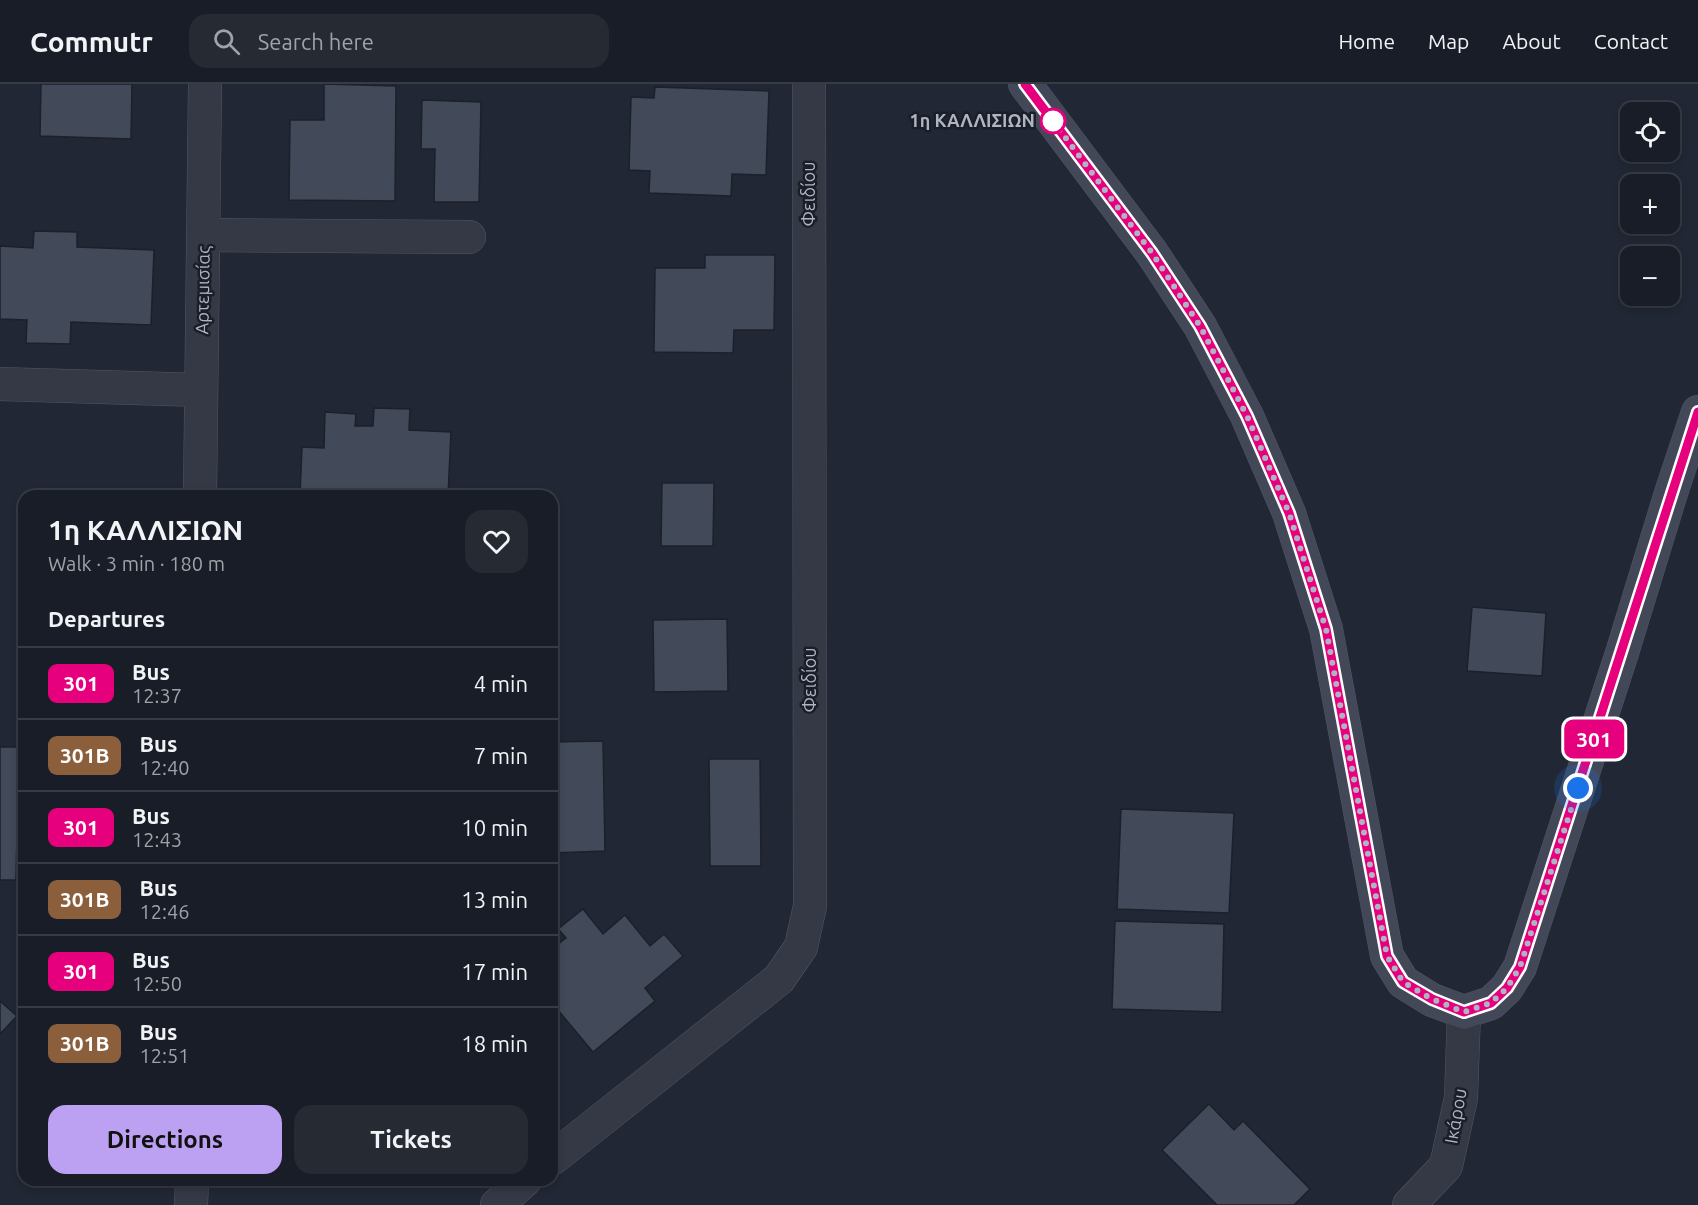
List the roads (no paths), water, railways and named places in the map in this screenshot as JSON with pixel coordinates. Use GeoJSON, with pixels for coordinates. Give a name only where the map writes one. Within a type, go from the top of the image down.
{"type":"FeatureCollection","features":[{"type":"Feature","properties":{"kind":"main road"},"geometry":{"type":"LineString","coordinates":[[1025,84],[1152,253],[1200,326],[1247,416],[1289,513],[1326,629],[1387,956],[1403,982],[1432,999],[1464,1012],[1491,1003],[1507,988],[1520,967],[1698,412]]}},
{"type":"Feature","properties":{"kind":"street","name":"Αρτεμισίας"},"geometry":{"type":"LineString","coordinates":[[200,490],[205,84]]}},
{"type":"Feature","properties":{"kind":"street","name":"Φειδίου"},"geometry":{"type":"LineString","coordinates":[[558,1154],[779,979],[801,947],[804,937],[810,906],[808,84]]}},
{"type":"Feature","properties":{"kind":"street"},"geometry":{"type":"LineString","coordinates":[[204,235],[469,237]]}},
{"type":"Feature","properties":{"kind":"street"},"geometry":{"type":"LineString","coordinates":[[0,384],[201,390]]}},
{"type":"Feature","properties":{"kind":"street","name":"Ικάρου"},"geometry":{"type":"LineString","coordinates":[[1409,1205],[1446,1166],[1461,1098],[1464,1012]]}},
{"type":"Feature","properties":{"kind":"street"},"geometry":{"type":"LineString","coordinates":[[191,1205],[192,1186]]}},
{"type":"Feature","properties":{"kind":"street"},"geometry":{"type":"LineString","coordinates":[[497,1205],[518,1186]]}},
{"type":"Feature","properties":{"kind":"place","name":"1η ΚΑΛΛΙΣΙΩΝ"},"geometry":{"type":"Point","coordinates":[1053,121]}}]}
